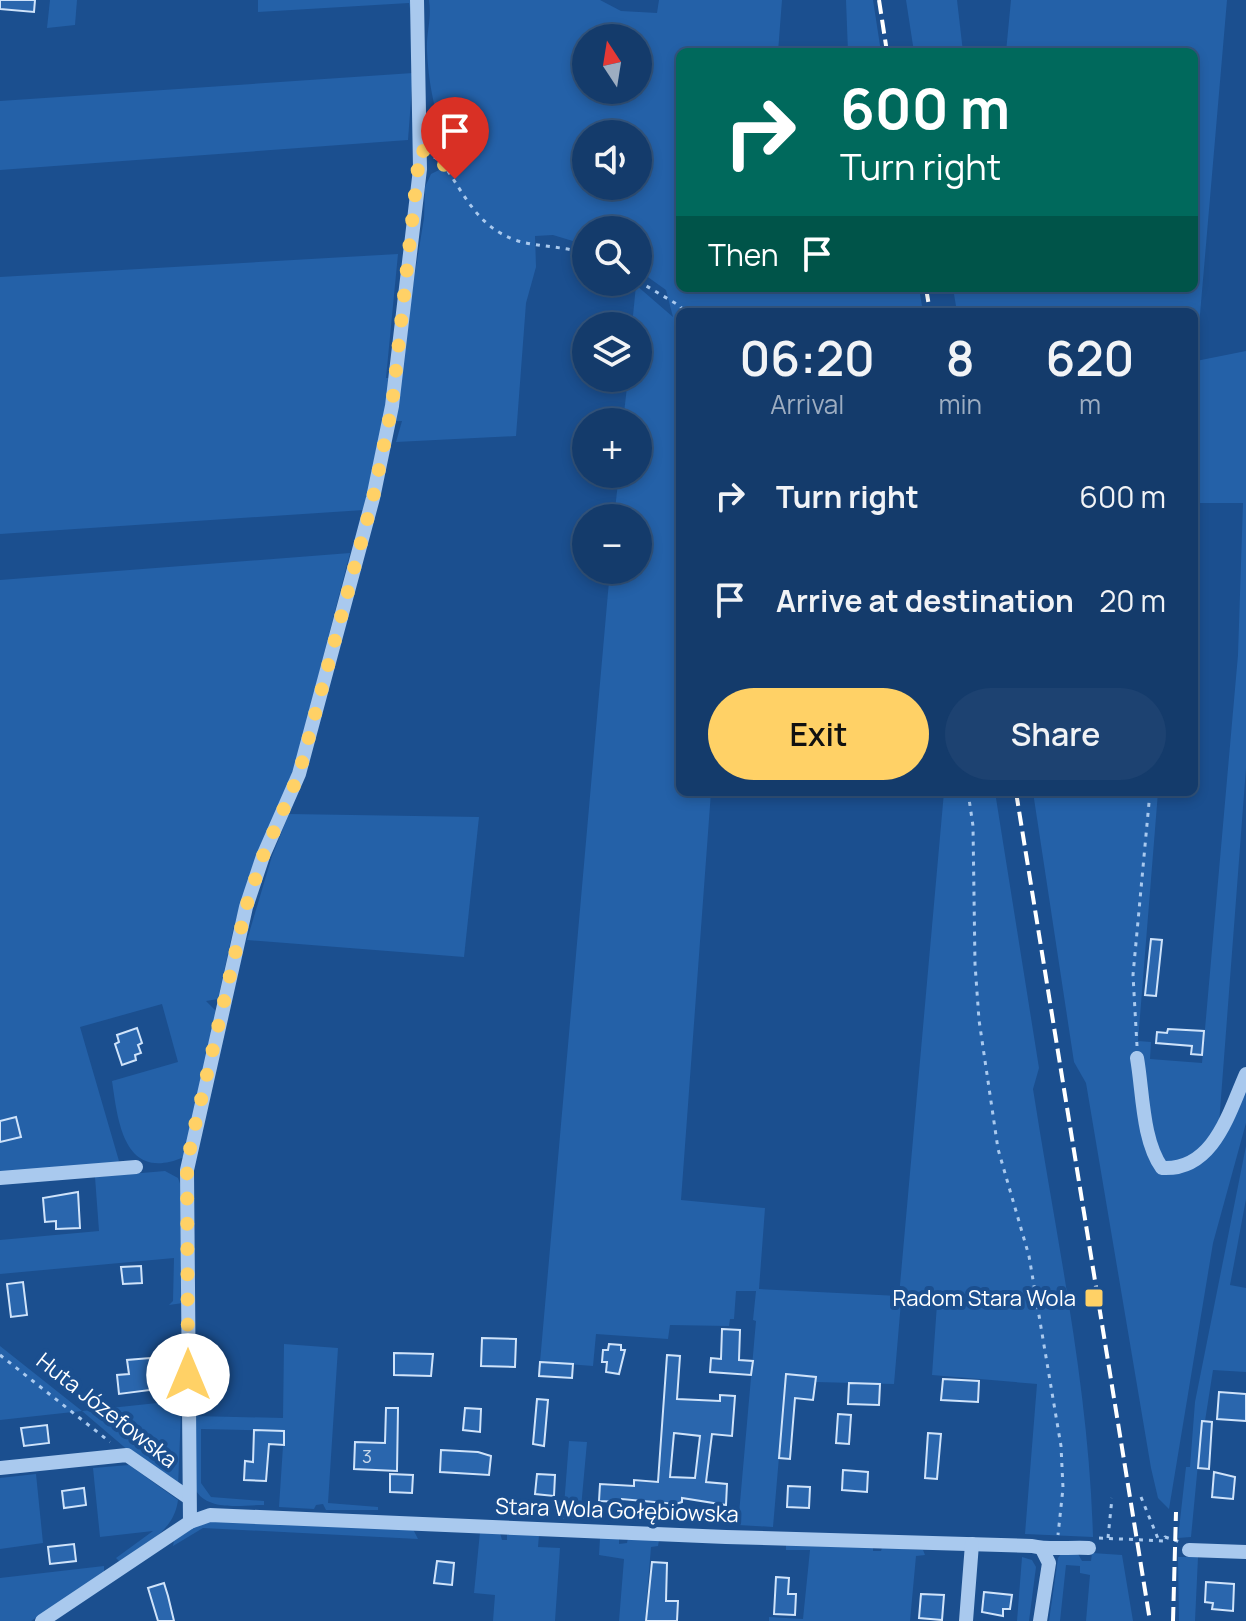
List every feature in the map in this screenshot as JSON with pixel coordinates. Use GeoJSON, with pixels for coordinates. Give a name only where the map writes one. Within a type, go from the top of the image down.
{"type":"FeatureCollection","features":[{"type":"Feature","properties":{"kind":"street"},"geometry":{"type":"LineString","coordinates":[[42,1621],[190,1522],[187,1170],[246,907],[263,856],[299,774],[373,498],[392,406],[420,149],[417,0]]}},
{"type":"Feature","properties":{"kind":"street"},"geometry":{"type":"LineString","coordinates":[[1137,1058],[1155,1159],[1162,1168],[1184,1166],[1209,1151],[1246,1074]]}},
{"type":"Feature","properties":{"kind":"street"},"geometry":{"type":"LineString","coordinates":[[0,1178],[136,1167]]}},
{"type":"Feature","properties":{"kind":"street"},"geometry":{"type":"LineString","coordinates":[[0,1468],[127,1455]]}},
{"type":"Feature","properties":{"kind":"street","name":"Huta Józefowska"},"geometry":{"type":"LineString","coordinates":[[127,1455],[189,1498]]}},
{"type":"Feature","properties":{"kind":"street","name":"Stara Wola Gołębiowska"},"geometry":{"type":"LineString","coordinates":[[190,1522],[210,1515],[229,1514],[726,1537],[1042,1549],[1052,1546],[1089,1548]]}},
{"type":"Feature","properties":{"kind":"street"},"geometry":{"type":"LineString","coordinates":[[966,1621],[972,1544]]}},
{"type":"Feature","properties":{"kind":"street"},"geometry":{"type":"LineString","coordinates":[[1040,1621],[1049,1563],[1042,1549]]}},
{"type":"Feature","properties":{"kind":"street"},"geometry":{"type":"LineString","coordinates":[[1189,1550],[1246,1552]]}},
{"type":"Feature","properties":{"kind":"path"},"geometry":{"type":"LineString","coordinates":[[420,149],[441,161],[476,217],[520,241],[572,251]]}},
{"type":"Feature","properties":{"kind":"path"},"geometry":{"type":"LineString","coordinates":[[652,289],[681,308]]}},
{"type":"Feature","properties":{"kind":"path"},"geometry":{"type":"LineString","coordinates":[[969,796],[973,826],[979,1020],[998,1149],[1029,1256],[1059,1433],[1063,1488],[1057,1538]]}},
{"type":"Feature","properties":{"kind":"path"},"geometry":{"type":"LineString","coordinates":[[1137,1058],[1133,975],[1150,796]]}},
{"type":"Feature","properties":{"kind":"path","name":"Huta Józefowska"},"geometry":{"type":"LineString","coordinates":[[0,1355],[127,1455]]}},
{"type":"Feature","properties":{"kind":"path"},"geometry":{"type":"LineString","coordinates":[[1141,1497],[1159,1541]]}},
{"type":"Feature","properties":{"kind":"path"},"geometry":{"type":"LineString","coordinates":[[1108,1538],[1112,1498]]}},
{"type":"Feature","properties":{"kind":"shaded area"},"geometry":{"type":"Polygon","coordinates":[[[50,0],[77,0],[75,25],[47,28],[50,0]]]}},
{"type":"Feature","properties":{"kind":"shaded area"},"geometry":{"type":"Polygon","coordinates":[[[258,0],[411,0],[412,21],[409,3],[258,12],[258,0]]]}},
{"type":"Feature","properties":{"kind":"shaded area"},"geometry":{"type":"Polygon","coordinates":[[[429,0],[600,0],[621,11],[657,13],[659,0],[782,0],[778,48],[676,48],[676,292],[920,292],[922,308],[676,308],[676,796],[711,796],[681,1200],[765,1208],[759,1289],[899,1296],[944,796],[996,796],[1039,1068],[1033,1089],[1078,1368],[1093,1537],[1025,1534],[1037,1384],[932,1375],[937,1304],[901,1302],[894,1384],[816,1382],[815,1377],[786,1375],[773,1527],[738,1525],[756,1291],[736,1291],[734,1319],[730,1319],[729,1326],[670,1325],[668,1339],[596,1334],[593,1366],[540,1362],[609,584],[652,584],[652,504],[616,504],[617,488],[652,488],[652,408],[625,408],[626,392],[652,392],[652,312],[633,312],[635,296],[649,296],[673,317],[666,290],[652,280],[652,216],[572,216],[572,241],[553,235],[535,236],[536,267],[526,303],[516,436],[396,442],[402,421],[382,422],[364,510],[0,534],[0,277],[398,254],[386,378],[398,378],[424,218],[425,187],[431,174],[453,163],[432,95],[427,44],[429,0]]]}},
{"type":"Feature","properties":{"kind":"shaded area"},"geometry":{"type":"Polygon","coordinates":[[[846,0],[873,0],[880,48],[848,48],[846,0]]]}},
{"type":"Feature","properties":{"kind":"shaded area"},"geometry":{"type":"Polygon","coordinates":[[[906,0],[957,0],[963,48],[913,48],[906,0]]]}},
{"type":"Feature","properties":{"kind":"shaded area"},"geometry":{"type":"Polygon","coordinates":[[[1011,0],[1227,0],[1198,338],[1198,308],[956,308],[954,292],[1198,292],[1198,48],[1006,48],[1011,0]]]}},
{"type":"Feature","properties":{"kind":"shaded area"},"geometry":{"type":"Polygon","coordinates":[[[413,73],[408,140],[0,170],[0,101],[413,73]]]}},
{"type":"Feature","properties":{"kind":"shaded area"},"geometry":{"type":"Polygon","coordinates":[[[1246,351],[1246,768],[1219,1124],[1246,1071],[1246,1123],[1213,1243],[1169,1509],[1158,1498],[1151,1468],[1086,1083],[1074,1062],[1034,796],[1158,796],[1138,1041],[1151,1042],[1150,1059],[1202,1063],[1238,655],[1243,503],[1198,503],[1198,361],[1246,351]]]}},
{"type":"Feature","properties":{"kind":"shaded area"},"geometry":{"type":"Polygon","coordinates":[[[350,553],[291,781],[252,868],[234,926],[218,999],[206,1001],[216,1011],[184,1157],[164,1163],[148,1162],[136,1155],[122,1130],[112,1081],[178,1062],[162,1004],[80,1027],[119,1161],[114,1166],[0,1176],[0,580],[350,553]]]}},
{"type":"Feature","properties":{"kind":"shaded area"},"geometry":{"type":"Polygon","coordinates":[[[289,814],[479,817],[464,957],[247,940],[272,856],[289,814]]]}},
{"type":"Feature","properties":{"kind":"shaded area"},"geometry":{"type":"Polygon","coordinates":[[[1246,1146],[1246,1199],[1230,1285],[1246,1288],[1246,1372],[1213,1370],[1205,1421],[1202,1422],[1191,1537],[1178,1538],[1186,1467],[1190,1467],[1195,1402],[1246,1146]]]}},
{"type":"Feature","properties":{"kind":"shaded area"},"geometry":{"type":"Polygon","coordinates":[[[165,1171],[178,1178],[183,1192],[183,1303],[169,1305],[173,1301],[174,1258],[0,1274],[0,1240],[99,1231],[95,1177],[165,1171]]]}},
{"type":"Feature","properties":{"kind":"shaded area"},"geometry":{"type":"Polygon","coordinates":[[[284,1344],[338,1348],[328,1503],[378,1507],[378,1510],[326,1510],[323,1504],[316,1505],[314,1509],[279,1507],[284,1431],[201,1429],[201,1483],[211,1497],[264,1501],[264,1505],[216,1504],[195,1489],[194,1416],[283,1418],[284,1344]]]}},
{"type":"Feature","properties":{"kind":"shaded area"},"geometry":{"type":"Polygon","coordinates":[[[0,1346],[82,1411],[0,1420],[0,1346]]]}},
{"type":"Feature","properties":{"kind":"shaded area"},"geometry":{"type":"Polygon","coordinates":[[[176,1387],[182,1387],[178,1487],[150,1469],[82,1411],[176,1401],[176,1387]]]}},
{"type":"Feature","properties":{"kind":"shaded area"},"geometry":{"type":"Polygon","coordinates":[[[569,1441],[587,1442],[580,1519],[563,1519],[569,1441]]]}},
{"type":"Feature","properties":{"kind":"shaded area"},"geometry":{"type":"Polygon","coordinates":[[[129,1465],[178,1500],[171,1521],[164,1529],[120,1562],[116,1558],[153,1531],[100,1537],[93,1468],[129,1465]]]}},
{"type":"Feature","properties":{"kind":"shaded area"},"geometry":{"type":"Polygon","coordinates":[[[36,1474],[43,1543],[0,1549],[0,1478],[36,1474]]]}},
{"type":"Feature","properties":{"kind":"shaded area"},"geometry":{"type":"Polygon","coordinates":[[[213,1520],[413,1529],[418,1539],[203,1528],[173,1546],[174,1541],[197,1525],[213,1520]]]}},
{"type":"Feature","properties":{"kind":"shaded area"},"geometry":{"type":"Polygon","coordinates":[[[480,1532],[500,1533],[502,1540],[507,1540],[507,1534],[539,1535],[538,1547],[560,1548],[555,1621],[493,1621],[495,1595],[474,1593],[480,1532]]]}},
{"type":"Feature","properties":{"kind":"shaded area"},"geometry":{"type":"Polygon","coordinates":[[[600,1538],[619,1538],[619,1544],[627,1543],[628,1538],[659,1540],[658,1546],[651,1547],[645,1621],[619,1621],[624,1559],[599,1555],[600,1538]]]}},
{"type":"Feature","properties":{"kind":"shaded area"},"geometry":{"type":"Polygon","coordinates":[[[786,1544],[873,1546],[873,1551],[881,1551],[882,1548],[923,1550],[925,1555],[916,1556],[910,1621],[769,1621],[769,1617],[803,1619],[810,1550],[786,1550],[786,1544]]]}},
{"type":"Feature","properties":{"kind":"shaded area"},"geometry":{"type":"Polygon","coordinates":[[[1077,1552],[1082,1561],[1091,1561],[1092,1553],[1122,1555],[1133,1621],[1086,1621],[1090,1575],[1080,1573],[1080,1566],[1066,1565],[1060,1621],[1049,1621],[1058,1558],[1061,1554],[1077,1552]]]}},
{"type":"Feature","properties":{"kind":"shaded area"},"geometry":{"type":"Polygon","coordinates":[[[1022,1557],[1032,1560],[1036,1567],[1029,1621],[1017,1621],[1022,1557]]]}},
{"type":"Feature","properties":{"kind":"shaded area"},"geometry":{"type":"Polygon","coordinates":[[[1178,1557],[1198,1557],[1195,1621],[1179,1621],[1178,1557]]]}},
{"type":"Feature","properties":{"kind":"shaded area"},"geometry":{"type":"Polygon","coordinates":[[[104,1566],[104,1573],[31,1621],[0,1621],[0,1578],[104,1566]]]}},
{"type":"Feature","properties":{"kind":"building"},"geometry":{"type":"Polygon","coordinates":[[[0,0],[35,0],[34,12],[0,9],[0,0]]]}},
{"type":"Feature","properties":{"kind":"building"},"geometry":{"type":"Polygon","coordinates":[[[1151,939],[1162,940],[1156,996],[1145,995],[1151,939]]]}},
{"type":"Feature","properties":{"kind":"building"},"geometry":{"type":"Polygon","coordinates":[[[137,1028],[142,1043],[138,1045],[141,1053],[135,1055],[136,1060],[122,1065],[115,1044],[119,1042],[117,1035],[137,1028]]]}},
{"type":"Feature","properties":{"kind":"building"},"geometry":{"type":"Polygon","coordinates":[[[1168,1029],[1204,1031],[1202,1055],[1191,1054],[1192,1046],[1156,1043],[1157,1032],[1167,1033],[1168,1029]]]}},
{"type":"Feature","properties":{"kind":"building"},"geometry":{"type":"Polygon","coordinates":[[[16,1117],[21,1137],[0,1142],[0,1121],[16,1117]]]}},
{"type":"Feature","properties":{"kind":"building"},"geometry":{"type":"Polygon","coordinates":[[[78,1192],[80,1228],[56,1229],[56,1221],[45,1222],[43,1198],[78,1192]]]}},
{"type":"Feature","properties":{"kind":"building"},"geometry":{"type":"Polygon","coordinates":[[[141,1266],[142,1283],[123,1284],[121,1267],[141,1266]]]}},
{"type":"Feature","properties":{"kind":"building"},"geometry":{"type":"Polygon","coordinates":[[[23,1282],[27,1315],[11,1317],[7,1284],[23,1282]]]}},
{"type":"Feature","properties":{"kind":"building"},"geometry":{"type":"Polygon","coordinates":[[[722,1329],[740,1330],[739,1360],[753,1361],[751,1375],[710,1372],[711,1358],[721,1359],[722,1329]]]}},
{"type":"Feature","properties":{"kind":"building"},"geometry":{"type":"Polygon","coordinates":[[[482,1338],[516,1339],[515,1367],[481,1366],[482,1338]]]}},
{"type":"Feature","properties":{"kind":"building"},"geometry":{"type":"Polygon","coordinates":[[[609,1344],[621,1345],[621,1350],[625,1350],[619,1374],[606,1372],[607,1362],[602,1362],[603,1350],[608,1350],[609,1344]]]}},
{"type":"Feature","properties":{"kind":"building"},"geometry":{"type":"Polygon","coordinates":[[[394,1353],[433,1354],[431,1376],[394,1375],[394,1353]]]}},
{"type":"Feature","properties":{"kind":"building"},"geometry":{"type":"Polygon","coordinates":[[[667,1355],[680,1356],[677,1399],[720,1401],[720,1395],[735,1396],[732,1436],[712,1434],[706,1482],[727,1484],[726,1505],[682,1498],[682,1502],[676,1504],[622,1499],[622,1502],[599,1501],[600,1484],[634,1486],[634,1480],[658,1482],[667,1355]],[[674,1433],[670,1477],[695,1478],[700,1436],[674,1433]]]}},
{"type":"Feature","properties":{"kind":"building"},"geometry":{"type":"Polygon","coordinates":[[[150,1358],[158,1389],[119,1394],[117,1375],[129,1374],[127,1360],[150,1358]]]}},
{"type":"Feature","properties":{"kind":"building"},"geometry":{"type":"Polygon","coordinates":[[[540,1362],[573,1364],[572,1378],[539,1376],[540,1362]]]}},
{"type":"Feature","properties":{"kind":"building"},"geometry":{"type":"Polygon","coordinates":[[[786,1374],[816,1377],[813,1400],[795,1398],[790,1459],[779,1458],[786,1374]]]}},
{"type":"Feature","properties":{"kind":"building"},"geometry":{"type":"Polygon","coordinates":[[[943,1379],[979,1381],[978,1402],[941,1400],[943,1379]]]}},
{"type":"Feature","properties":{"kind":"building"},"geometry":{"type":"Polygon","coordinates":[[[849,1383],[880,1384],[879,1405],[848,1404],[849,1383]]]}},
{"type":"Feature","properties":{"kind":"building"},"geometry":{"type":"Polygon","coordinates":[[[1219,1392],[1246,1394],[1246,1421],[1217,1419],[1219,1392]]]}},
{"type":"Feature","properties":{"kind":"building"},"geometry":{"type":"Polygon","coordinates":[[[537,1399],[548,1400],[544,1446],[533,1444],[537,1399]]]}},
{"type":"Feature","properties":{"kind":"building"},"geometry":{"type":"Polygon","coordinates":[[[386,1408],[398,1408],[397,1471],[354,1469],[355,1442],[385,1443],[386,1408]]]}},
{"type":"Feature","properties":{"kind":"building"},"geometry":{"type":"Polygon","coordinates":[[[465,1408],[481,1409],[480,1432],[463,1430],[465,1408]]]}},
{"type":"Feature","properties":{"kind":"building"},"geometry":{"type":"Polygon","coordinates":[[[838,1414],[851,1415],[849,1444],[836,1443],[838,1414]]]}},
{"type":"Feature","properties":{"kind":"building"},"geometry":{"type":"Polygon","coordinates":[[[1202,1421],[1212,1422],[1209,1469],[1198,1468],[1202,1421]]]}},
{"type":"Feature","properties":{"kind":"building"},"geometry":{"type":"Polygon","coordinates":[[[47,1425],[49,1443],[24,1446],[21,1428],[47,1425]]]}},
{"type":"Feature","properties":{"kind":"building"},"geometry":{"type":"Polygon","coordinates":[[[254,1430],[284,1431],[284,1445],[269,1444],[266,1481],[244,1480],[245,1461],[253,1462],[254,1430]]]}},
{"type":"Feature","properties":{"kind":"building"},"geometry":{"type":"Polygon","coordinates":[[[928,1433],[941,1434],[937,1479],[925,1478],[928,1433]]]}},
{"type":"Feature","properties":{"kind":"building"},"geometry":{"type":"Polygon","coordinates":[[[441,1450],[478,1452],[491,1456],[489,1475],[440,1472],[441,1450]]]}},
{"type":"Feature","properties":{"kind":"building"},"geometry":{"type":"Polygon","coordinates":[[[843,1470],[868,1472],[867,1492],[842,1490],[843,1470]]]}},
{"type":"Feature","properties":{"kind":"building"},"geometry":{"type":"Polygon","coordinates":[[[1214,1472],[1235,1477],[1233,1499],[1212,1497],[1214,1472]]]}},
{"type":"Feature","properties":{"kind":"building"},"geometry":{"type":"Polygon","coordinates":[[[390,1474],[413,1475],[412,1493],[390,1492],[390,1474]]]}},
{"type":"Feature","properties":{"kind":"building"},"geometry":{"type":"Polygon","coordinates":[[[537,1474],[555,1475],[554,1496],[535,1494],[537,1474]]]}},
{"type":"Feature","properties":{"kind":"building"},"geometry":{"type":"Polygon","coordinates":[[[788,1486],[810,1487],[809,1508],[787,1507],[788,1486]]]}},
{"type":"Feature","properties":{"kind":"building"},"geometry":{"type":"Polygon","coordinates":[[[84,1488],[86,1505],[64,1508],[62,1491],[84,1488]]]}},
{"type":"Feature","properties":{"kind":"building"},"geometry":{"type":"Polygon","coordinates":[[[74,1544],[76,1561],[50,1564],[48,1547],[74,1544]]]}},
{"type":"Feature","properties":{"kind":"building"},"geometry":{"type":"Polygon","coordinates":[[[437,1561],[454,1563],[452,1585],[434,1583],[437,1561]]]}},
{"type":"Feature","properties":{"kind":"building"},"geometry":{"type":"Polygon","coordinates":[[[652,1562],[667,1563],[666,1601],[678,1601],[677,1621],[646,1621],[652,1562]]]}},
{"type":"Feature","properties":{"kind":"building"},"geometry":{"type":"Polygon","coordinates":[[[776,1577],[789,1578],[788,1594],[796,1594],[795,1615],[774,1614],[776,1577]]]}},
{"type":"Feature","properties":{"kind":"building"},"geometry":{"type":"Polygon","coordinates":[[[1206,1582],[1234,1584],[1233,1611],[1212,1609],[1213,1603],[1205,1602],[1206,1582]]]}},
{"type":"Feature","properties":{"kind":"building"},"geometry":{"type":"Polygon","coordinates":[[[164,1583],[174,1621],[158,1621],[148,1588],[164,1583]]]}},
{"type":"Feature","properties":{"kind":"building"},"geometry":{"type":"Polygon","coordinates":[[[984,1592],[1012,1595],[1010,1609],[1003,1609],[1003,1616],[982,1612],[984,1592]]]}},
{"type":"Feature","properties":{"kind":"building"},"geometry":{"type":"Polygon","coordinates":[[[921,1594],[944,1595],[942,1620],[919,1618],[921,1594]]]}},
{"type":"Feature","properties":{"kind":"railway"},"geometry":{"type":"LineString","coordinates":[[879,0],[886,48]]}},
{"type":"Feature","properties":{"kind":"railway"},"geometry":{"type":"LineString","coordinates":[[927,292],[929,308]]}},
{"type":"Feature","properties":{"kind":"railway"},"geometry":{"type":"LineString","coordinates":[[1017,796],[1150,1621]]}},
{"type":"Feature","properties":{"kind":"railway"},"geometry":{"type":"LineString","coordinates":[[1173,1621],[1176,1512]]}},
{"type":"Feature","properties":{"kind":"place","name":"Radom Stara Wola"},"geometry":{"type":"Point","coordinates":[1094,1298]}},
{"type":"Feature","properties":{"kind":"route"},"geometry":{"type":"LineString","coordinates":[[188,1375],[187,1170],[197,1113],[218,1038],[246,907],[263,856],[299,774],[373,498],[392,406],[420,149],[441,161],[455,179]]}}]}
